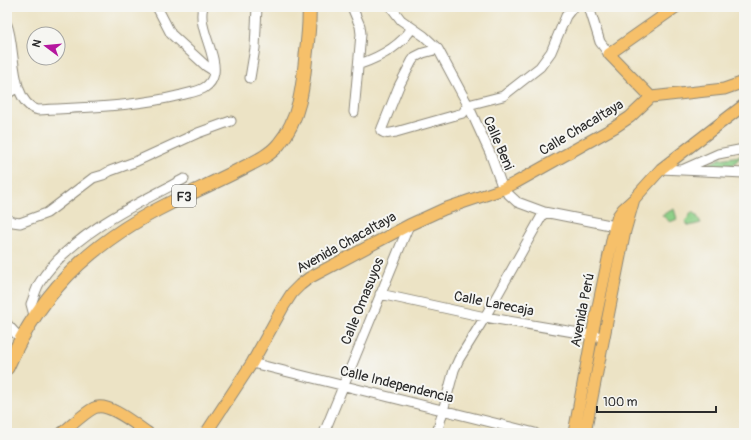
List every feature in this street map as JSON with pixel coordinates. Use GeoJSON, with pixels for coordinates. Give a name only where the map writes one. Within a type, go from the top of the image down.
{"type":"FeatureCollection","features":[{"type":"Feature","properties":{"kind":"highway","name":"F3"},"geometry":{"type":"LineString","coordinates":[[7,366],[34,315],[50,294],[67,274],[99,246],[130,224],[150,213],[221,180],[258,160],[273,150],[280,142],[292,124],[300,97],[308,35],[309,7]]}},
{"type":"Feature","properties":{"kind":"main road"},"geometry":{"type":"LineString","coordinates":[[676,7],[609,54],[650,97],[724,89],[744,82]]}},
{"type":"Feature","properties":{"kind":"main road","name":"Calle Chacaltaya"},"geometry":{"type":"LineString","coordinates":[[503,189],[615,127],[630,117],[650,97]]}},
{"type":"Feature","properties":{"kind":"main road","name":"Avenida Perú"},"geometry":{"type":"LineString","coordinates":[[574,433],[598,336],[620,228],[618,216],[661,169],[744,105]]}},
{"type":"Feature","properties":{"kind":"main road","name":"Avenida Chacaltaya"},"geometry":{"type":"LineString","coordinates":[[206,433],[252,363],[283,307],[292,293],[300,285],[309,278],[409,225],[444,209],[503,189]]}},
{"type":"Feature","properties":{"kind":"main road","name":"Avenida Perú"},"geometry":{"type":"LineString","coordinates":[[585,433],[598,336]]}},
{"type":"Feature","properties":{"kind":"main road"},"geometry":{"type":"LineString","coordinates":[[62,433],[94,408],[102,406],[113,410],[148,433]]}},
{"type":"Feature","properties":{"kind":"street"},"geometry":{"type":"LineString","coordinates":[[157,7],[171,34],[206,66],[214,71]]}},
{"type":"Feature","properties":{"kind":"street"},"geometry":{"type":"LineString","coordinates":[[7,25],[10,34],[11,72],[29,106],[38,110],[103,107],[159,100],[201,90],[208,84],[212,79],[214,71],[204,26],[202,11],[203,7]]}},
{"type":"Feature","properties":{"kind":"street"},"geometry":{"type":"LineString","coordinates":[[250,78],[255,48],[257,7]]}},
{"type":"Feature","properties":{"kind":"street"},"geometry":{"type":"LineString","coordinates":[[352,7],[362,34],[354,112]]}},
{"type":"Feature","properties":{"kind":"street","name":"Calle Beni"},"geometry":{"type":"LineString","coordinates":[[391,7],[401,20],[424,36],[438,49],[468,106],[490,153],[503,189],[517,202],[544,212],[620,228]]}},
{"type":"Feature","properties":{"kind":"street"},"geometry":{"type":"LineString","coordinates":[[438,49],[423,53],[412,60],[399,86],[381,131],[387,134],[453,116],[463,113],[468,106],[503,96],[540,67],[551,52],[566,16],[573,7]]}},
{"type":"Feature","properties":{"kind":"street"},"geometry":{"type":"LineString","coordinates":[[589,7],[600,42],[609,54]]}},
{"type":"Feature","properties":{"kind":"street"},"geometry":{"type":"LineString","coordinates":[[360,64],[377,58],[392,48],[406,37],[412,28]]}},
{"type":"Feature","properties":{"kind":"street"},"geometry":{"type":"LineString","coordinates":[[7,94],[18,87]]}},
{"type":"Feature","properties":{"kind":"street"},"geometry":{"type":"LineString","coordinates":[[7,219],[20,223],[47,212],[93,178],[137,161],[198,133],[231,121]]}},
{"type":"Feature","properties":{"kind":"street"},"geometry":{"type":"LineString","coordinates":[[682,170],[718,154],[744,148]]}},
{"type":"Feature","properties":{"kind":"street"},"geometry":{"type":"LineString","coordinates":[[661,169],[744,173]]}},
{"type":"Feature","properties":{"kind":"street"},"geometry":{"type":"LineString","coordinates":[[34,315],[31,304],[40,282],[58,260],[82,238],[122,211],[184,179]]}},
{"type":"Feature","properties":{"kind":"street"},"geometry":{"type":"LineString","coordinates":[[437,433],[454,370],[459,359],[485,317],[544,212]]}},
{"type":"Feature","properties":{"kind":"street","name":"Calle Omasuyos"},"geometry":{"type":"LineString","coordinates":[[324,433],[409,225]]}},
{"type":"Feature","properties":{"kind":"street","name":"Calle Larecaja"},"geometry":{"type":"LineString","coordinates":[[380,294],[485,317],[598,336]]}},
{"type":"Feature","properties":{"kind":"street"},"geometry":{"type":"LineString","coordinates":[[7,324],[16,334],[21,337]]}},
{"type":"Feature","properties":{"kind":"street","name":"Calle Independencia"},"geometry":{"type":"LineString","coordinates":[[252,363],[535,433]]}},
{"type":"Feature","properties":{"kind":"green space"},"geometry":{"type":"Polygon","coordinates":[[[741,156],[733,165],[705,166],[719,159],[741,156]]]}},
{"type":"Feature","properties":{"kind":"green space"},"geometry":{"type":"Polygon","coordinates":[[[674,209],[677,219],[670,222],[662,215],[674,209]]]}},
{"type":"Feature","properties":{"kind":"green space"},"geometry":{"type":"Polygon","coordinates":[[[692,212],[697,216],[701,223],[689,226],[685,222],[692,212]]]}}]}
